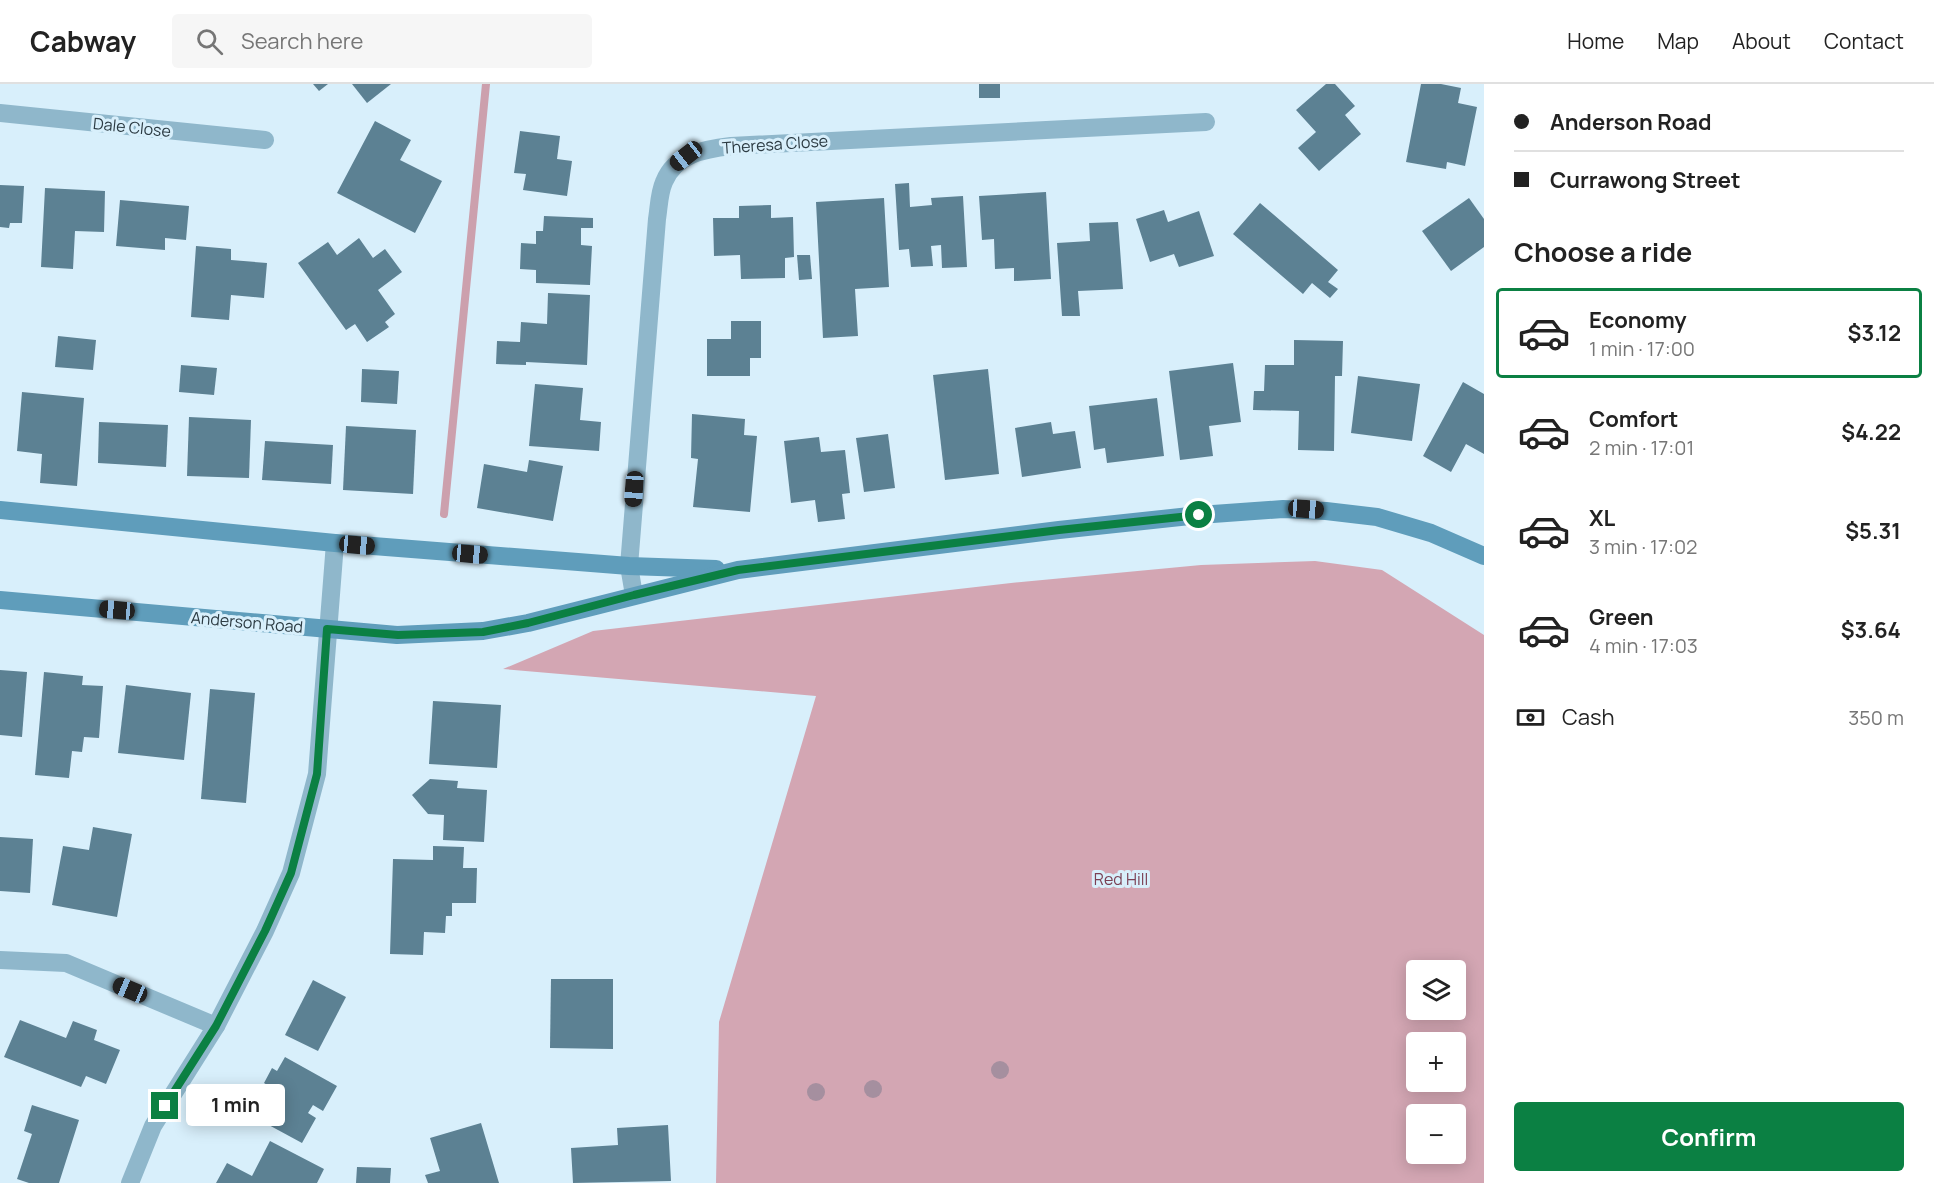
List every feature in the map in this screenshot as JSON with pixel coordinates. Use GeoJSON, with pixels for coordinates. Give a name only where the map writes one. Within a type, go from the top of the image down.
{"type":"FeatureCollection","features":[{"type":"Feature","properties":{"kind":"street","name":"Dale Close"},"geometry":{"type":"LineString","coordinates":[[0,114],[265,140]]}},
{"type":"Feature","properties":{"kind":"street","name":"Theresa Close"},"geometry":{"type":"LineString","coordinates":[[634,595],[628,566],[660,194],[669,172],[686,156],[706,149],[732,146],[1206,122]]}},
{"type":"Feature","properties":{"kind":"street","name":"Anderson Road"},"geometry":{"type":"LineString","coordinates":[[0,600],[398,635],[483,632],[528,623],[738,570],[1070,529],[1199,515],[1283,509],[1377,517],[1431,532],[1484,556]]}},
{"type":"Feature","properties":{"kind":"street","name":"Anderson Road"},"geometry":{"type":"LineString","coordinates":[[0,510],[335,543],[628,566],[738,570]]}},
{"type":"Feature","properties":{"kind":"street"},"geometry":{"type":"LineString","coordinates":[[130,1183],[153,1126],[216,1026],[265,931],[291,873],[317,774],[335,543]]}},
{"type":"Feature","properties":{"kind":"street"},"geometry":{"type":"LineString","coordinates":[[0,960],[66,963],[216,1026]]}},
{"type":"Feature","properties":{"kind":"green space","name":"Red Hill"},"geometry":{"type":"Polygon","coordinates":[[[1315,561],[1382,570],[1484,635],[1484,1183],[716,1183],[719,1022],[816,696],[503,669],[593,631],[1011,583],[1201,565],[1315,561]]]}},
{"type":"Feature","properties":{"kind":"building"},"geometry":{"type":"Polygon","coordinates":[[[313,84],[328,84],[319,91],[313,84]]]}},
{"type":"Feature","properties":{"kind":"building"},"geometry":{"type":"Polygon","coordinates":[[[352,84],[391,84],[367,103],[352,84]]]}},
{"type":"Feature","properties":{"kind":"building"},"geometry":{"type":"Polygon","coordinates":[[[979,84],[1000,84],[1000,98],[979,98],[979,84]]]}},
{"type":"Feature","properties":{"kind":"building"},"geometry":{"type":"Polygon","coordinates":[[[1326,84],[1335,84],[1355,106],[1345,115],[1361,134],[1319,171],[1298,148],[1316,132],[1296,110],[1326,84]]]}},
{"type":"Feature","properties":{"kind":"building"},"geometry":{"type":"Polygon","coordinates":[[[1421,84],[1441,84],[1461,88],[1458,103],[1477,107],[1465,166],[1447,162],[1446,169],[1406,162],[1421,84]]]}},
{"type":"Feature","properties":{"kind":"building"},"geometry":{"type":"Polygon","coordinates":[[[375,121],[411,140],[400,160],[442,181],[415,233],[337,193],[375,121]]]}},
{"type":"Feature","properties":{"kind":"building"},"geometry":{"type":"Polygon","coordinates":[[[520,131],[560,136],[557,159],[572,161],[567,196],[523,190],[526,174],[514,173],[520,131]]]}},
{"type":"Feature","properties":{"kind":"building"},"geometry":{"type":"Polygon","coordinates":[[[909,183],[910,207],[932,205],[931,198],[963,196],[967,267],[942,268],[941,245],[931,246],[933,266],[911,267],[909,249],[899,250],[895,184],[909,183]]]}},
{"type":"Feature","properties":{"kind":"building"},"geometry":{"type":"Polygon","coordinates":[[[0,185],[24,186],[22,223],[10,223],[9,228],[0,227],[0,185]]]}},
{"type":"Feature","properties":{"kind":"building"},"geometry":{"type":"Polygon","coordinates":[[[45,188],[105,191],[104,232],[75,231],[73,269],[41,267],[45,188]]]}},
{"type":"Feature","properties":{"kind":"building"},"geometry":{"type":"Polygon","coordinates":[[[1046,192],[1051,279],[1014,281],[1014,268],[995,269],[994,239],[982,240],[979,196],[1046,192]]]}},
{"type":"Feature","properties":{"kind":"building"},"geometry":{"type":"Polygon","coordinates":[[[884,198],[889,287],[855,289],[858,336],[823,338],[816,202],[884,198]]]}},
{"type":"Feature","properties":{"kind":"building"},"geometry":{"type":"Polygon","coordinates":[[[1469,198],[1484,219],[1484,247],[1451,271],[1422,231],[1469,198]]]}},
{"type":"Feature","properties":{"kind":"building"},"geometry":{"type":"Polygon","coordinates":[[[120,200],[189,206],[186,240],[165,238],[165,250],[116,246],[120,200]]]}},
{"type":"Feature","properties":{"kind":"building"},"geometry":{"type":"Polygon","coordinates":[[[1260,203],[1338,270],[1328,282],[1338,289],[1330,298],[1312,283],[1303,294],[1233,234],[1260,203]]]}},
{"type":"Feature","properties":{"kind":"building"},"geometry":{"type":"Polygon","coordinates":[[[771,205],[771,218],[793,217],[794,257],[785,258],[785,278],[741,279],[740,255],[714,256],[713,218],[739,218],[739,206],[771,205]]]}},
{"type":"Feature","properties":{"kind":"building"},"geometry":{"type":"Polygon","coordinates":[[[1164,210],[1168,222],[1199,211],[1214,256],[1179,267],[1174,254],[1150,262],[1136,219],[1164,210]]]}},
{"type":"Feature","properties":{"kind":"building"},"geometry":{"type":"Polygon","coordinates":[[[544,216],[593,218],[593,228],[581,228],[581,245],[592,246],[590,285],[536,283],[536,270],[520,269],[521,243],[536,244],[536,231],[543,231],[544,216]]]}},
{"type":"Feature","properties":{"kind":"building"},"geometry":{"type":"Polygon","coordinates":[[[1118,222],[1123,289],[1078,291],[1080,316],[1062,316],[1057,243],[1090,241],[1089,223],[1118,222]]]}},
{"type":"Feature","properties":{"kind":"building"},"geometry":{"type":"Polygon","coordinates":[[[359,238],[373,258],[385,249],[402,272],[378,290],[395,314],[385,322],[389,327],[367,342],[355,324],[346,330],[298,263],[328,242],[337,255],[359,238]]]}},
{"type":"Feature","properties":{"kind":"building"},"geometry":{"type":"Polygon","coordinates":[[[196,246],[231,249],[231,260],[267,263],[264,298],[231,295],[229,320],[191,317],[196,246]]]}},
{"type":"Feature","properties":{"kind":"building"},"geometry":{"type":"Polygon","coordinates":[[[797,255],[810,255],[812,279],[799,280],[797,255]]]}},
{"type":"Feature","properties":{"kind":"building"},"geometry":{"type":"Polygon","coordinates":[[[548,293],[590,295],[587,365],[526,362],[526,365],[496,364],[497,341],[520,342],[521,322],[547,324],[548,293]]]}},
{"type":"Feature","properties":{"kind":"building"},"geometry":{"type":"Polygon","coordinates":[[[731,321],[761,321],[761,358],[750,358],[750,376],[707,376],[707,339],[731,339],[731,321]]]}},
{"type":"Feature","properties":{"kind":"building"},"geometry":{"type":"Polygon","coordinates":[[[58,336],[96,340],[93,370],[55,367],[58,336]]]}},
{"type":"Feature","properties":{"kind":"building"},"geometry":{"type":"Polygon","coordinates":[[[1294,340],[1343,341],[1342,376],[1335,376],[1334,451],[1298,450],[1299,411],[1253,410],[1254,391],[1264,391],[1265,365],[1294,365],[1294,340]]]}},
{"type":"Feature","properties":{"kind":"building"},"geometry":{"type":"Polygon","coordinates":[[[1233,363],[1241,422],[1209,426],[1213,456],[1180,460],[1169,371],[1233,363]]]}},
{"type":"Feature","properties":{"kind":"building"},"geometry":{"type":"Polygon","coordinates":[[[181,365],[217,368],[214,395],[179,392],[181,365]]]}},
{"type":"Feature","properties":{"kind":"building"},"geometry":{"type":"Polygon","coordinates":[[[362,369],[399,371],[397,404],[361,402],[362,369]]]}},
{"type":"Feature","properties":{"kind":"building"},"geometry":{"type":"Polygon","coordinates":[[[988,369],[999,474],[945,480],[933,375],[988,369]]]}},
{"type":"Feature","properties":{"kind":"building"},"geometry":{"type":"Polygon","coordinates":[[[1358,376],[1420,384],[1412,441],[1351,433],[1358,376]]]}},
{"type":"Feature","properties":{"kind":"building"},"geometry":{"type":"Polygon","coordinates":[[[1463,382],[1484,394],[1484,454],[1466,444],[1451,472],[1423,456],[1463,382]]]}},
{"type":"Feature","properties":{"kind":"building"},"geometry":{"type":"Polygon","coordinates":[[[535,384],[583,388],[580,420],[601,422],[599,451],[529,446],[535,384]]]}},
{"type":"Feature","properties":{"kind":"building"},"geometry":{"type":"Polygon","coordinates":[[[22,392],[84,398],[77,486],[40,483],[42,454],[17,451],[22,392]]]}},
{"type":"Feature","properties":{"kind":"building"},"geometry":{"type":"Polygon","coordinates":[[[1157,398],[1164,456],[1107,463],[1105,448],[1094,450],[1089,406],[1157,398]]]}},
{"type":"Feature","properties":{"kind":"building"},"geometry":{"type":"Polygon","coordinates":[[[692,414],[745,419],[744,435],[757,436],[750,512],[693,507],[698,459],[691,458],[692,414]]]}},
{"type":"Feature","properties":{"kind":"building"},"geometry":{"type":"Polygon","coordinates":[[[189,417],[251,420],[249,478],[187,476],[189,417]]]}},
{"type":"Feature","properties":{"kind":"building"},"geometry":{"type":"Polygon","coordinates":[[[99,422],[168,425],[166,467],[98,463],[99,422]]]}},
{"type":"Feature","properties":{"kind":"building"},"geometry":{"type":"Polygon","coordinates":[[[1051,422],[1053,434],[1075,431],[1081,468],[1022,477],[1015,428],[1051,422]]]}},
{"type":"Feature","properties":{"kind":"building"},"geometry":{"type":"Polygon","coordinates":[[[346,426],[416,430],[413,494],[343,490],[346,426]]]}},
{"type":"Feature","properties":{"kind":"building"},"geometry":{"type":"Polygon","coordinates":[[[888,434],[895,488],[864,492],[856,438],[888,434]]]}},
{"type":"Feature","properties":{"kind":"building"},"geometry":{"type":"Polygon","coordinates":[[[819,437],[821,452],[845,450],[850,493],[842,494],[845,519],[818,522],[815,500],[791,503],[784,441],[819,437]]]}},
{"type":"Feature","properties":{"kind":"building"},"geometry":{"type":"Polygon","coordinates":[[[265,441],[333,445],[331,484],[262,480],[265,441]]]}},
{"type":"Feature","properties":{"kind":"building"},"geometry":{"type":"Polygon","coordinates":[[[529,460],[563,466],[553,521],[477,508],[484,464],[527,472],[529,460]]]}},
{"type":"Feature","properties":{"kind":"building"},"geometry":{"type":"Polygon","coordinates":[[[0,670],[27,672],[22,737],[0,735],[0,670]]]}},
{"type":"Feature","properties":{"kind":"building"},"geometry":{"type":"Polygon","coordinates":[[[44,672],[83,676],[82,685],[103,686],[99,738],[84,737],[82,752],[72,751],[69,778],[35,775],[44,672]]]}},
{"type":"Feature","properties":{"kind":"building"},"geometry":{"type":"Polygon","coordinates":[[[126,685],[191,693],[184,760],[118,753],[126,685]]]}},
{"type":"Feature","properties":{"kind":"building"},"geometry":{"type":"Polygon","coordinates":[[[210,689],[255,693],[246,803],[201,799],[210,689]]]}},
{"type":"Feature","properties":{"kind":"building"},"geometry":{"type":"Polygon","coordinates":[[[433,701],[501,705],[497,768],[429,764],[433,701]]]}},
{"type":"Feature","properties":{"kind":"building"},"geometry":{"type":"Polygon","coordinates":[[[430,779],[458,781],[457,788],[487,790],[484,842],[443,840],[444,815],[428,814],[412,795],[430,779]]]}},
{"type":"Feature","properties":{"kind":"building"},"geometry":{"type":"Polygon","coordinates":[[[93,827],[132,834],[117,917],[52,905],[63,846],[89,850],[93,827]]]}},
{"type":"Feature","properties":{"kind":"building"},"geometry":{"type":"Polygon","coordinates":[[[0,837],[33,839],[30,893],[0,891],[0,837]]]}},
{"type":"Feature","properties":{"kind":"building"},"geometry":{"type":"Polygon","coordinates":[[[433,846],[464,847],[463,868],[477,868],[476,903],[452,903],[452,916],[446,916],[445,933],[424,932],[423,955],[390,954],[393,859],[433,860],[433,846]]]}},
{"type":"Feature","properties":{"kind":"building"},"geometry":{"type":"Polygon","coordinates":[[[551,979],[613,979],[613,1049],[550,1048],[551,979]]]}},
{"type":"Feature","properties":{"kind":"building"},"geometry":{"type":"Polygon","coordinates":[[[313,980],[346,997],[318,1051],[285,1035],[313,980]]]}},
{"type":"Feature","properties":{"kind":"building"},"geometry":{"type":"Polygon","coordinates":[[[20,1020],[66,1038],[73,1021],[97,1030],[94,1040],[120,1050],[106,1084],[86,1076],[81,1087],[4,1057],[20,1020]]]}},
{"type":"Feature","properties":{"kind":"building"},"geometry":{"type":"Polygon","coordinates":[[[285,1057],[337,1086],[323,1111],[313,1105],[308,1113],[316,1118],[302,1143],[254,1117],[270,1087],[264,1083],[272,1068],[277,1071],[285,1057]]]}},
{"type":"Feature","properties":{"kind":"building"},"geometry":{"type":"Polygon","coordinates":[[[32,1105],[79,1120],[59,1183],[29,1183],[17,1179],[32,1134],[24,1131],[32,1105]]]}},
{"type":"Feature","properties":{"kind":"building"},"geometry":{"type":"Polygon","coordinates":[[[481,1123],[499,1183],[428,1183],[425,1175],[440,1171],[430,1138],[481,1123]]]}},
{"type":"Feature","properties":{"kind":"building"},"geometry":{"type":"Polygon","coordinates":[[[668,1125],[671,1181],[573,1183],[571,1148],[618,1145],[617,1128],[668,1125]]]}},
{"type":"Feature","properties":{"kind":"building"},"geometry":{"type":"Polygon","coordinates":[[[270,1141],[324,1169],[317,1183],[216,1183],[227,1163],[252,1176],[270,1141]]]}},
{"type":"Feature","properties":{"kind":"building"},"geometry":{"type":"Polygon","coordinates":[[[357,1167],[391,1168],[390,1183],[356,1183],[357,1167]]]}},
{"type":"Feature","properties":{"kind":"waterway"},"geometry":{"type":"LineString","coordinates":[[444,514],[486,84]]}},
{"type":"Feature","properties":{"kind":"route"},"geometry":{"type":"LineString","coordinates":[[165,1106],[216,1026],[265,931],[291,873],[317,774],[327,629],[398,635],[483,632],[528,623],[738,570],[1199,515]]}}]}
